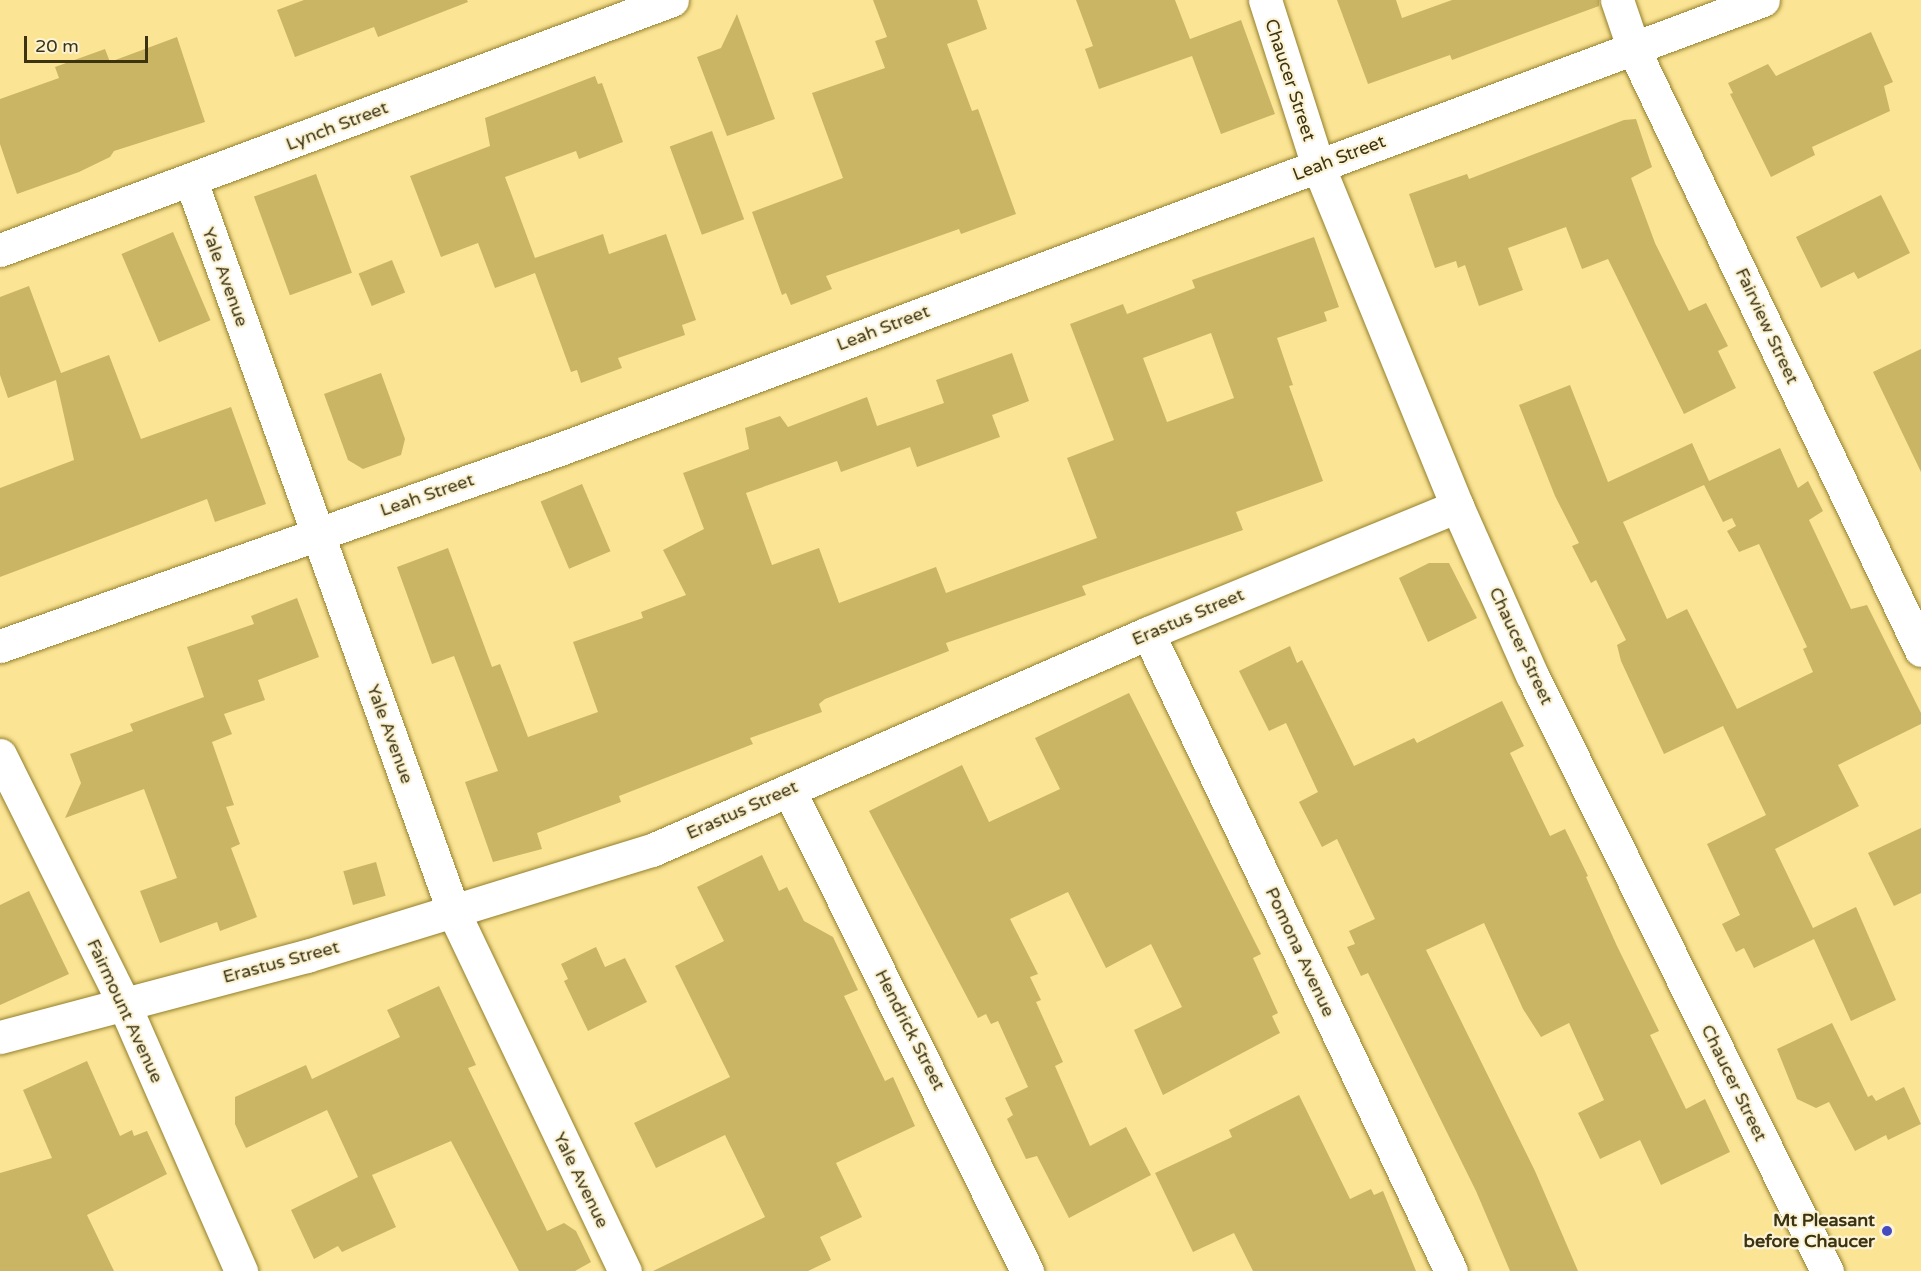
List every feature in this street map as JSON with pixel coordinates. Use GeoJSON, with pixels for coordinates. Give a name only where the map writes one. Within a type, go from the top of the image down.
{"type":"FeatureCollection","features":[{"type":"Feature","properties":{"kind":"street","name":"Lynch Street"},"geometry":{"type":"LineString","coordinates":[[0,250],[191,182],[672,0]]}},
{"type":"Feature","properties":{"kind":"street","name":"Chaucer Street"},"geometry":{"type":"LineString","coordinates":[[1265,0],[1317,163],[1457,506],[1532,675],[1827,1271]]}},
{"type":"Feature","properties":{"kind":"street","name":"Fairview Street"},"geometry":{"type":"LineString","coordinates":[[1617,0],[1634,50],[1921,650]]}},
{"type":"Feature","properties":{"kind":"street","name":"Leah Street"},"geometry":{"type":"LineString","coordinates":[[0,646],[317,532],[560,449],[1296,175],[1317,163],[1634,50],[1763,0]]}},
{"type":"Feature","properties":{"kind":"street","name":"Yale Avenue"},"geometry":{"type":"LineString","coordinates":[[191,182],[454,913],[625,1271]]}},
{"type":"Feature","properties":{"kind":"street","name":"Erastus Street"},"geometry":{"type":"LineString","coordinates":[[0,1037],[454,913],[652,850],[1148,633],[1457,506]]}},
{"type":"Feature","properties":{"kind":"street","name":"Pomona Avenue"},"geometry":{"type":"LineString","coordinates":[[1148,633],[1451,1271]]}},
{"type":"Feature","properties":{"kind":"street","name":"Fairmount Avenue"},"geometry":{"type":"LineString","coordinates":[[0,755],[123,1002],[242,1271]]}},
{"type":"Feature","properties":{"kind":"street","name":"Hendrick Street"},"geometry":{"type":"LineString","coordinates":[[789,790],[1027,1271]]}},
{"type":"Feature","properties":{"kind":"building"},"geometry":{"type":"Polygon","coordinates":[[[304,0],[467,0],[468,2],[378,37],[374,27],[295,57],[277,10],[304,0]]]}},
{"type":"Feature","properties":{"kind":"building"},"geometry":{"type":"Polygon","coordinates":[[[873,0],[977,0],[987,29],[947,44],[972,111],[978,109],[1016,214],[961,234],[959,229],[826,276],[832,289],[791,305],[786,293],[782,295],[752,212],[843,178],[812,93],[885,68],[875,41],[887,37],[873,0]]]}},
{"type":"Feature","properties":{"kind":"building"},"geometry":{"type":"Polygon","coordinates":[[[1076,0],[1175,0],[1190,39],[1241,20],[1275,114],[1221,134],[1192,56],[1099,89],[1085,49],[1093,46],[1076,0]]]}},
{"type":"Feature","properties":{"kind":"building"},"geometry":{"type":"Polygon","coordinates":[[[1337,0],[1396,0],[1402,18],[1452,0],[1599,0],[1599,6],[1452,60],[1450,55],[1368,84],[1337,0]]]}},
{"type":"Feature","properties":{"kind":"building"},"geometry":{"type":"Polygon","coordinates":[[[737,14],[775,119],[727,136],[697,57],[721,48],[737,14]]]}},
{"type":"Feature","properties":{"kind":"building"},"geometry":{"type":"Polygon","coordinates":[[[1871,32],[1893,82],[1884,86],[1890,111],[1812,147],[1815,155],[1771,177],[1730,94],[1733,93],[1728,83],[1768,64],[1776,76],[1871,32]]]}},
{"type":"Feature","properties":{"kind":"building"},"geometry":{"type":"Polygon","coordinates":[[[177,37],[205,122],[114,151],[110,157],[79,172],[17,194],[0,144],[0,99],[59,78],[55,67],[105,49],[110,62],[177,37]]]}},
{"type":"Feature","properties":{"kind":"building"},"geometry":{"type":"Polygon","coordinates":[[[595,76],[598,84],[602,83],[623,142],[579,159],[576,151],[505,177],[535,258],[603,234],[609,254],[666,234],[696,320],[682,325],[685,335],[618,358],[622,368],[581,383],[577,370],[571,372],[535,273],[495,288],[478,243],[441,257],[410,176],[490,146],[485,118],[595,76]]]}},
{"type":"Feature","properties":{"kind":"building"},"geometry":{"type":"Polygon","coordinates":[[[1636,119],[1652,167],[1631,178],[1655,243],[1689,311],[1706,303],[1728,346],[1718,351],[1736,388],[1684,414],[1608,259],[1582,269],[1566,227],[1508,248],[1523,290],[1479,306],[1465,265],[1458,268],[1456,261],[1435,268],[1409,194],[1467,174],[1469,179],[1624,120],[1636,119]]]}},
{"type":"Feature","properties":{"kind":"building"},"geometry":{"type":"Polygon","coordinates":[[[712,131],[744,219],[702,235],[670,146],[712,131]]]}},
{"type":"Feature","properties":{"kind":"building"},"geometry":{"type":"Polygon","coordinates":[[[316,174],[352,273],[290,295],[254,197],[316,174]]]}},
{"type":"Feature","properties":{"kind":"building"},"geometry":{"type":"Polygon","coordinates":[[[1881,195],[1910,253],[1858,279],[1854,272],[1821,288],[1796,237],[1881,195]]]}},
{"type":"Feature","properties":{"kind":"building"},"geometry":{"type":"Polygon","coordinates":[[[173,232],[211,320],[159,342],[121,254],[173,232]]]}},
{"type":"Feature","properties":{"kind":"building"},"geometry":{"type":"Polygon","coordinates":[[[1314,237],[1339,307],[1324,312],[1327,321],[1277,338],[1293,385],[1289,386],[1323,481],[1236,512],[1243,530],[1082,586],[1086,595],[946,643],[949,651],[825,699],[819,704],[822,712],[750,738],[753,744],[619,796],[621,802],[537,833],[542,849],[493,862],[465,782],[498,771],[454,656],[432,664],[397,567],[448,548],[492,667],[500,664],[528,737],[598,712],[573,642],[643,618],[641,612],[686,595],[663,550],[704,529],[683,473],[749,449],[745,428],[780,416],[788,427],[867,397],[877,426],[944,403],[936,380],[1012,353],[1029,401],[992,415],[1000,437],[917,467],[910,447],[841,472],[837,461],[746,493],[772,565],[819,548],[839,603],[936,567],[946,593],[1097,538],[1067,458],[1114,440],[1070,324],[1123,304],[1127,314],[1195,288],[1192,280],[1314,237]],[[1211,333],[1143,358],[1167,422],[1234,398],[1211,333]]]}},
{"type":"Feature","properties":{"kind":"building"},"geometry":{"type":"Polygon","coordinates":[[[392,260],[405,292],[372,306],[359,273],[392,260]]]}},
{"type":"Feature","properties":{"kind":"building"},"geometry":{"type":"Polygon","coordinates":[[[29,286],[61,373],[109,355],[141,439],[231,407],[266,504],[215,522],[207,499],[0,577],[0,488],[74,460],[56,380],[8,398],[0,375],[0,297],[29,286]]]}},
{"type":"Feature","properties":{"kind":"building"},"geometry":{"type":"Polygon","coordinates":[[[1921,349],[1921,472],[1873,372],[1921,349]]]}},
{"type":"Feature","properties":{"kind":"building"},"geometry":{"type":"Polygon","coordinates":[[[381,373],[405,439],[401,455],[363,469],[348,460],[324,394],[381,373]]]}},
{"type":"Feature","properties":{"kind":"building"},"geometry":{"type":"Polygon","coordinates":[[[1570,385],[1608,482],[1692,443],[1709,481],[1780,448],[1798,488],[1808,481],[1823,511],[1809,520],[1851,609],[1867,605],[1921,713],[1921,724],[1838,765],[1859,806],[1775,849],[1813,928],[1856,907],[1896,1000],[1851,1021],[1814,939],[1754,968],[1744,948],[1736,952],[1722,924],[1740,915],[1707,844],[1766,815],[1723,726],[1664,754],[1621,661],[1617,645],[1626,640],[1596,580],[1591,583],[1572,546],[1579,543],[1555,496],[1519,405],[1570,385]],[[1704,485],[1623,522],[1667,619],[1687,609],[1737,709],[1813,672],[1803,649],[1807,647],[1759,544],[1739,552],[1727,531],[1736,526],[1732,518],[1723,522],[1704,485]]]}},
{"type":"Feature","properties":{"kind":"building"},"geometry":{"type":"Polygon","coordinates":[[[582,484],[611,551],[569,569],[541,502],[582,484]]]}},
{"type":"Feature","properties":{"kind":"building"},"geometry":{"type":"Polygon","coordinates":[[[1429,563],[1449,563],[1477,618],[1428,642],[1399,578],[1429,563]]]}},
{"type":"Feature","properties":{"kind":"building"},"geometry":{"type":"Polygon","coordinates":[[[297,598],[319,657],[258,680],[265,700],[224,714],[232,734],[212,742],[234,805],[226,807],[240,844],[231,848],[257,917],[220,931],[217,922],[160,943],[140,891],[177,878],[144,789],[65,818],[81,783],[70,754],[133,731],[130,724],[204,697],[187,647],[254,624],[251,616],[297,598]]]}},
{"type":"Feature","properties":{"kind":"building"},"geometry":{"type":"Polygon","coordinates":[[[1290,646],[1297,663],[1302,660],[1354,766],[1414,738],[1417,743],[1502,701],[1524,746],[1510,753],[1550,836],[1565,829],[1588,876],[1586,877],[1617,946],[1659,1031],[1650,1035],[1686,1109],[1705,1099],[1730,1152],[1661,1185],[1640,1140],[1600,1159],[1578,1113],[1604,1100],[1569,1023],[1541,1037],[1523,1009],[1484,923],[1426,950],[1535,1171],[1578,1271],[1510,1271],[1476,1191],[1368,973],[1361,976],[1347,947],[1355,944],[1349,931],[1375,919],[1337,839],[1322,847],[1299,802],[1318,792],[1286,723],[1269,731],[1239,671],[1290,646]]]}},
{"type":"Feature","properties":{"kind":"building"},"geometry":{"type":"Polygon","coordinates":[[[1129,693],[1261,954],[1253,958],[1278,1013],[1272,1016],[1280,1033],[1163,1095],[1134,1030],[1182,1007],[1151,944],[1106,968],[1068,892],[1010,919],[1038,974],[1030,977],[1041,1000],[1036,1002],[1063,1062],[1055,1066],[1090,1146],[1126,1127],[1151,1175],[1069,1218],[1037,1156],[1026,1159],[1007,1119],[1013,1115],[1005,1098],[1028,1087],[998,1021],[991,1024],[986,1014],[978,1018],[869,811],[962,765],[989,822],[1060,789],[1035,738],[1129,693]]]}},
{"type":"Feature","properties":{"kind":"building"},"geometry":{"type":"Polygon","coordinates":[[[1921,828],[1921,893],[1894,906],[1868,853],[1921,828]]]}},
{"type":"Feature","properties":{"kind":"building"},"geometry":{"type":"Polygon","coordinates":[[[762,855],[779,891],[787,887],[804,921],[833,937],[858,990],[844,996],[885,1081],[893,1077],[915,1126],[836,1163],[862,1217],[820,1237],[831,1260],[808,1271],[653,1271],[765,1217],[725,1135],[656,1168],[634,1123],[730,1077],[675,966],[724,941],[697,887],[762,855]]]}},
{"type":"Feature","properties":{"kind":"building"},"geometry":{"type":"Polygon","coordinates":[[[376,862],[386,896],[353,905],[343,871],[376,862]]]}},
{"type":"Feature","properties":{"kind":"building"},"geometry":{"type":"Polygon","coordinates":[[[29,891],[69,974],[0,1005],[0,905],[29,891]]]}},
{"type":"Feature","properties":{"kind":"building"},"geometry":{"type":"Polygon","coordinates":[[[596,947],[605,967],[625,958],[647,1002],[588,1031],[564,981],[568,979],[561,964],[596,947]]]}},
{"type":"Feature","properties":{"kind":"building"},"geometry":{"type":"Polygon","coordinates":[[[439,986],[476,1065],[468,1068],[547,1231],[564,1223],[576,1231],[591,1262],[575,1271],[519,1271],[451,1141],[372,1175],[396,1227],[342,1252],[338,1246],[314,1259],[291,1210],[358,1177],[327,1110],[246,1148],[235,1124],[235,1097],[306,1065],[312,1079],[400,1037],[387,1010],[439,986]]]}},
{"type":"Feature","properties":{"kind":"building"},"geometry":{"type":"Polygon","coordinates":[[[1832,1023],[1868,1097],[1872,1095],[1876,1101],[1904,1087],[1921,1124],[1888,1140],[1886,1135],[1855,1151],[1829,1102],[1816,1108],[1797,1099],[1777,1049],[1832,1023]]]}},
{"type":"Feature","properties":{"kind":"building"},"geometry":{"type":"Polygon","coordinates":[[[87,1061],[120,1136],[132,1130],[134,1136],[147,1131],[167,1174],[87,1215],[114,1271],[0,1271],[0,1173],[52,1158],[23,1090],[87,1061]]]}},
{"type":"Feature","properties":{"kind":"building"},"geometry":{"type":"Polygon","coordinates":[[[1299,1095],[1350,1199],[1371,1189],[1374,1195],[1383,1191],[1416,1271],[1253,1271],[1234,1233],[1193,1252],[1155,1173],[1232,1137],[1229,1130],[1299,1095]]]}},
{"type":"Feature","properties":{"kind":"place","name":"Mt Pleasant before Chaucer"},"geometry":{"type":"Point","coordinates":[1887,1231]}}]}
